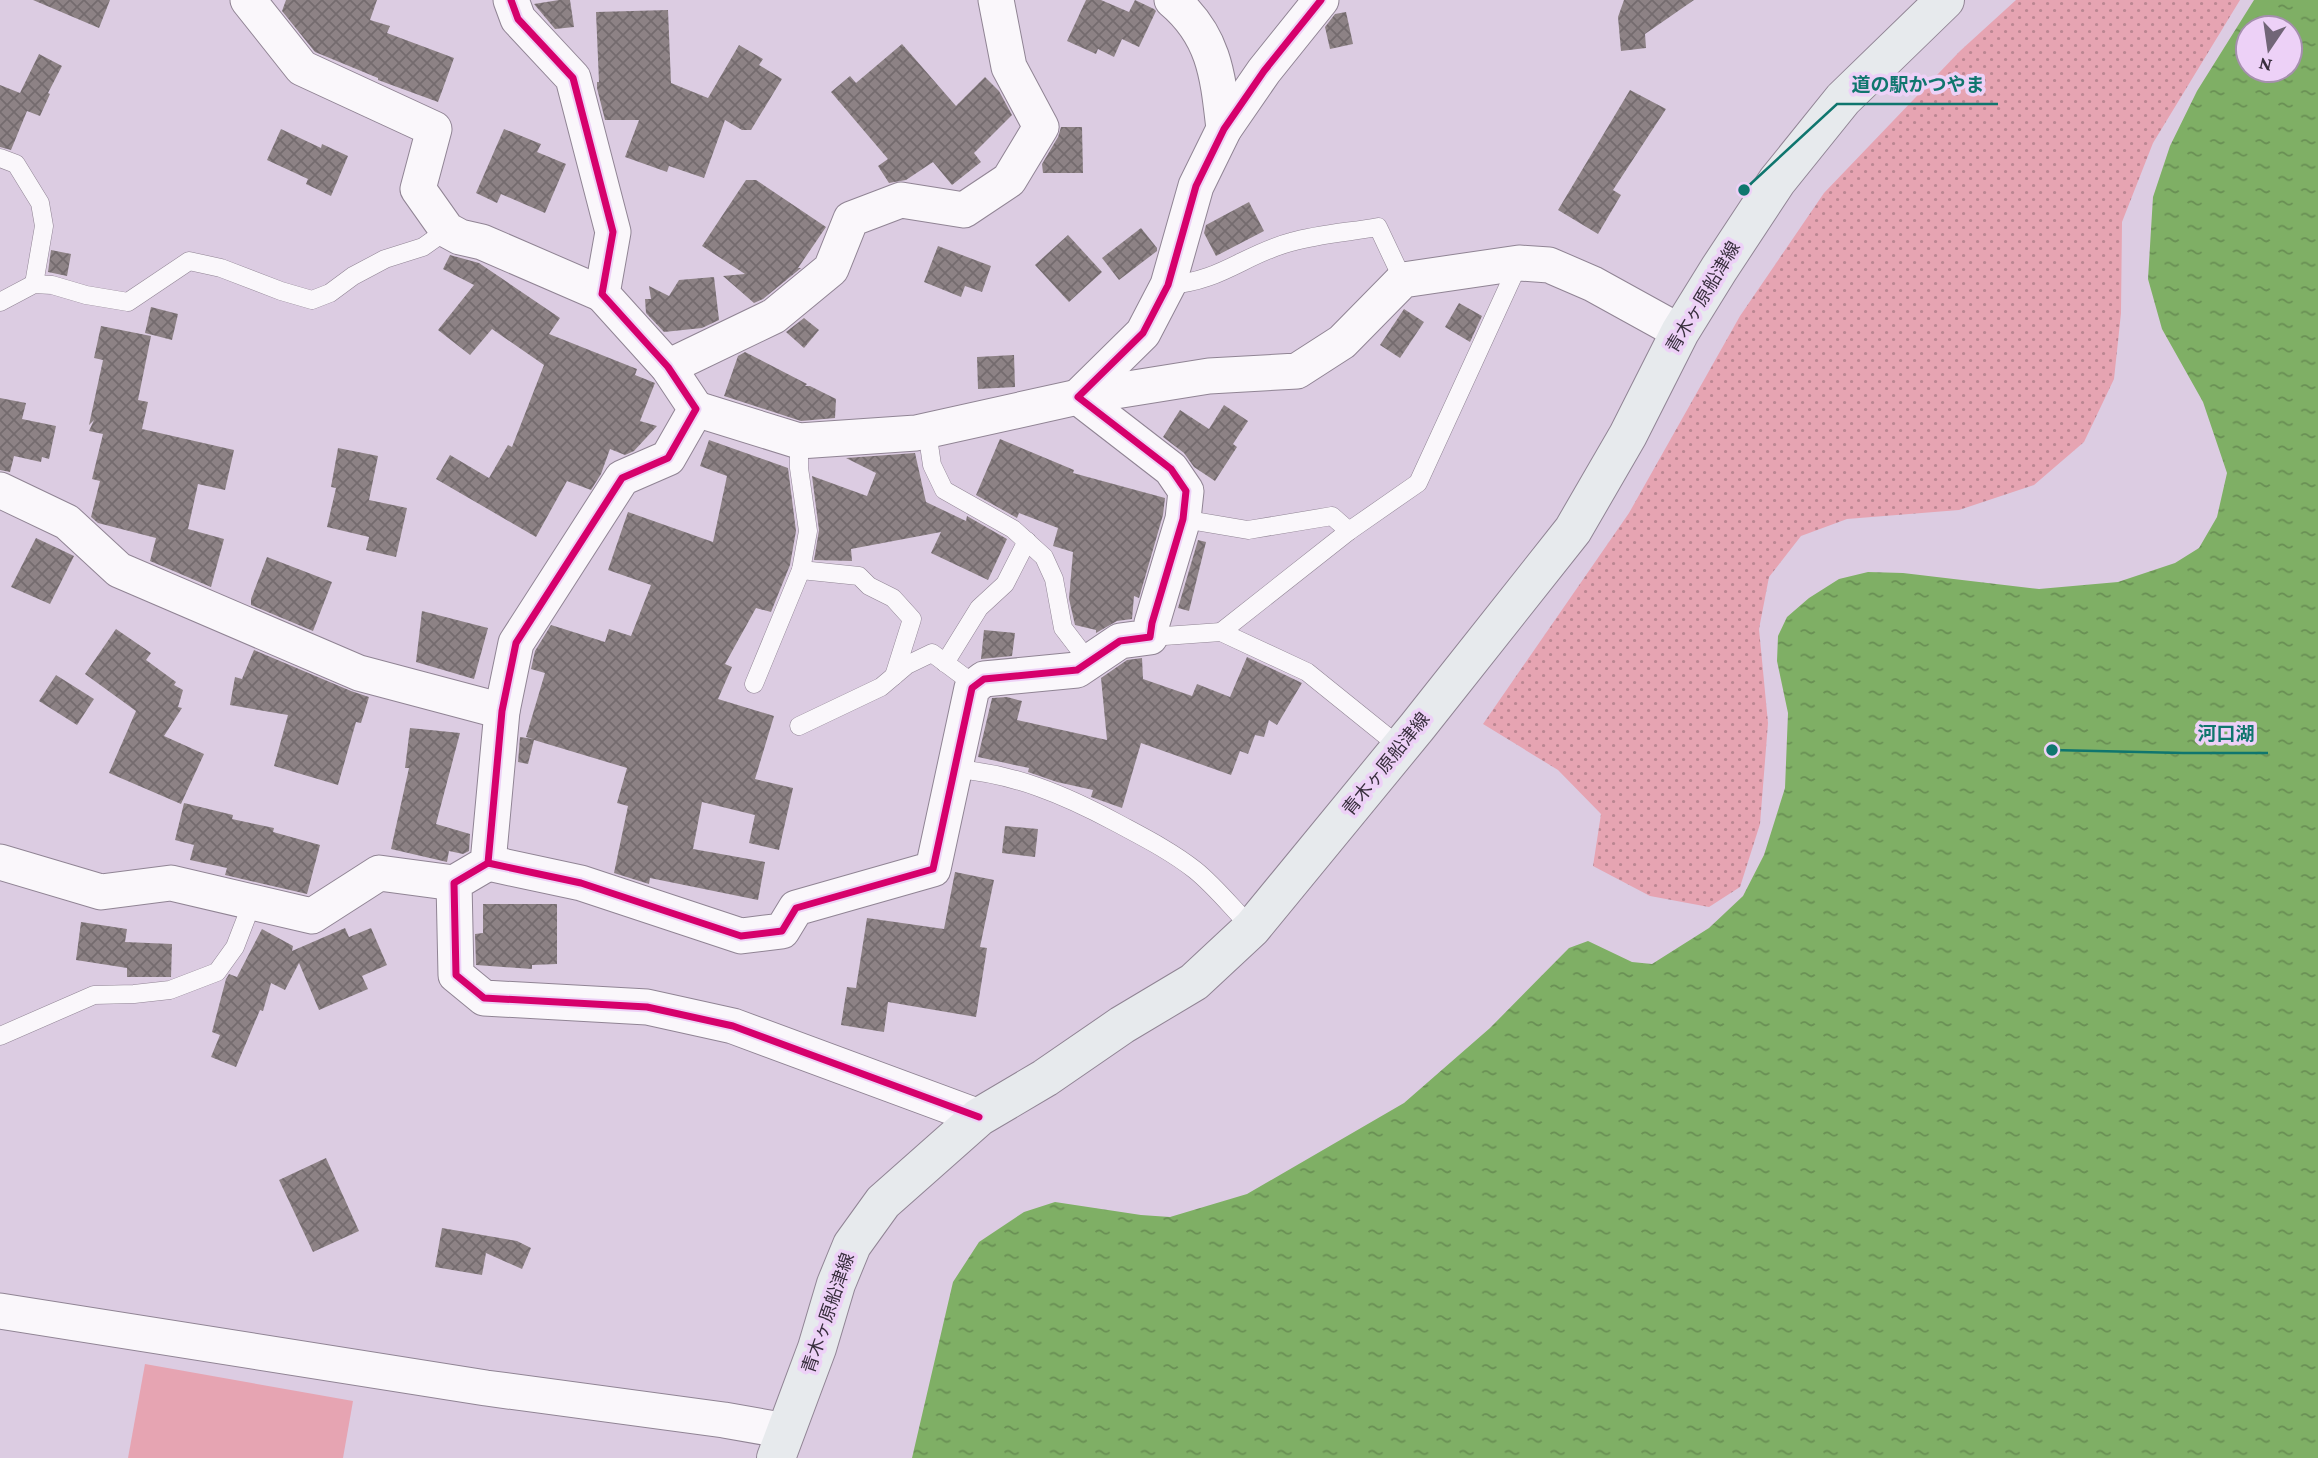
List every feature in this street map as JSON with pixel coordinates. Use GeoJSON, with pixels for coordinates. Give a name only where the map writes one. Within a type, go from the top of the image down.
{"type":"FeatureCollection","features":[{"type":"Feature","properties":{"kind":"main road","name":"青木ヶ原船津線"},"geometry":{"type":"LineString","coordinates":[[781,1444],[852,1245],[883,1202],[979,1117],[1045,1079],[1122,1025],[1194,982],[1252,928],[1401,747],[1573,530],[1628,435],[1680,332],[1719,268],[1786,170],[1843,99],[1945,0]]}},
{"type":"Feature","properties":{"kind":"street"},"geometry":{"type":"LineString","coordinates":[[248,0],[302,68],[434,129],[418,189],[447,230],[460,237],[482,242],[602,294],[668,367],[696,408],[799,441],[927,431],[1078,397],[1209,376],[1297,371],[1342,342],[1403,280],[1519,263],[1549,265],[1572,274],[1680,332]]}},
{"type":"Feature","properties":{"kind":"street"},"geometry":{"type":"LineString","coordinates":[[510,0],[518,19],[573,78],[613,232],[602,294]]}},
{"type":"Feature","properties":{"kind":"street"},"geometry":{"type":"LineString","coordinates":[[668,367],[774,316],[831,269],[851,219],[901,200],[964,209],[1009,180],[1041,127],[1009,67],[996,0]]}},
{"type":"Feature","properties":{"kind":"street"},"geometry":{"type":"LineString","coordinates":[[1172,0],[1195,22],[1216,68],[1224,129]]}},
{"type":"Feature","properties":{"kind":"street"},"geometry":{"type":"LineString","coordinates":[[1078,397],[1143,333],[1168,285],[1196,186],[1224,129],[1321,0]]}},
{"type":"Feature","properties":{"kind":"street"},"geometry":{"type":"LineString","coordinates":[[0,862],[101,892],[171,883],[312,916],[379,873],[454,883],[488,863],[581,883],[741,936],[782,931],[796,908],[933,869],[972,688],[984,679],[1077,670],[1120,641],[1150,638],[1152,622],[1183,519],[1186,491],[1171,470],[1078,397]]}},
{"type":"Feature","properties":{"kind":"street"},"geometry":{"type":"LineString","coordinates":[[488,863],[502,711],[516,643],[622,478],[668,458],[696,408]]}},
{"type":"Feature","properties":{"kind":"street"},"geometry":{"type":"LineString","coordinates":[[0,490],[67,522],[119,570],[359,673],[502,711]]}},
{"type":"Feature","properties":{"kind":"street"},"geometry":{"type":"LineString","coordinates":[[454,883],[457,975],[484,998],[647,1006],[733,1026],[979,1117]]}},
{"type":"Feature","properties":{"kind":"street"},"geometry":{"type":"LineString","coordinates":[[0,1311],[486,1388],[724,1420],[781,1444]]}},
{"type":"Feature","properties":{"kind":"lane"},"geometry":{"type":"LineString","coordinates":[[0,158],[16,164],[40,203],[44,226],[34,284]]}},
{"type":"Feature","properties":{"kind":"lane"},"geometry":{"type":"LineString","coordinates":[[1168,285],[1189,284],[1214,276],[1291,242],[1378,227],[1403,280]]}},
{"type":"Feature","properties":{"kind":"lane"},"geometry":{"type":"LineString","coordinates":[[0,302],[34,284],[52,285],[86,295],[128,302],[188,261],[221,268],[281,291],[312,299],[330,293],[353,276],[386,259],[424,247],[447,230]]}},
{"type":"Feature","properties":{"kind":"lane"},"geometry":{"type":"LineString","coordinates":[[1221,632],[1349,531],[1418,483],[1519,263]]}},
{"type":"Feature","properties":{"kind":"lane"},"geometry":{"type":"LineString","coordinates":[[927,431],[932,465],[944,490],[1013,529],[1045,557],[1054,579],[1063,628],[1089,662]]}},
{"type":"Feature","properties":{"kind":"lane"},"geometry":{"type":"LineString","coordinates":[[754,684],[801,570],[808,531],[799,468],[799,441]]}},
{"type":"Feature","properties":{"kind":"lane"},"geometry":{"type":"LineString","coordinates":[[1183,519],[1248,530],[1332,516],[1349,531]]}},
{"type":"Feature","properties":{"kind":"lane"},"geometry":{"type":"LineString","coordinates":[[945,663],[979,608],[1005,583],[1027,541]]}},
{"type":"Feature","properties":{"kind":"lane"},"geometry":{"type":"LineString","coordinates":[[801,570],[859,576],[869,586],[893,598],[912,619],[894,676]]}},
{"type":"Feature","properties":{"kind":"lane"},"geometry":{"type":"LineString","coordinates":[[1150,638],[1221,632],[1307,672],[1401,747]]}},
{"type":"Feature","properties":{"kind":"lane"},"geometry":{"type":"LineString","coordinates":[[799,726],[881,687],[907,665],[932,653],[975,685]]}},
{"type":"Feature","properties":{"kind":"lane"},"geometry":{"type":"LineString","coordinates":[[954,769],[1008,778],[1051,790],[1082,803],[1150,840],[1196,871],[1252,928]]}},
{"type":"Feature","properties":{"kind":"lane"},"geometry":{"type":"LineString","coordinates":[[0,1037],[94,995],[170,990],[217,972],[235,947],[252,903]]}},
{"type":"Feature","properties":{"kind":"shaded area"},"geometry":{"type":"Polygon","coordinates":[[[2016,0],[2240,0],[2153,143],[2122,222],[2121,313],[2114,379],[2084,442],[2034,485],[1959,510],[1847,519],[1801,536],[1769,577],[1759,629],[1768,723],[1760,824],[1740,887],[1709,907],[1650,896],[1593,866],[1601,814],[1558,770],[1483,724],[1629,513],[1740,316],[1824,193],[1960,51],[2016,0]]]}},
{"type":"Feature","properties":{"kind":"shaded area"},"geometry":{"type":"Polygon","coordinates":[[[145,1364],[353,1401],[343,1458],[128,1458],[145,1364]]]}},
{"type":"Feature","properties":{"kind":"water"},"geometry":{"type":"Polygon","coordinates":[[[2254,0],[2318,0],[2318,1458],[912,1458],[953,1282],[979,1242],[1024,1212],[1055,1202],[1170,1217],[1247,1194],[1404,1103],[1490,1028],[1569,948],[1588,941],[1632,962],[1652,964],[1709,928],[1743,896],[1764,855],[1785,788],[1788,713],[1777,661],[1778,636],[1787,617],[1809,598],[1839,579],[1868,572],[1903,573],[2039,589],[2118,582],[2175,563],[2199,548],[2217,517],[2227,473],[2203,402],[2162,329],[2148,279],[2153,197],[2170,146],[2197,91],[2234,32],[2234,84],[2304,84],[2304,14],[2245,14],[2254,0]]]}},
{"type":"Feature","properties":{"kind":"building"},"geometry":{"type":"Polygon","coordinates":[[[33,0],[110,0],[99,28],[33,0]]]}},
{"type":"Feature","properties":{"kind":"building"},"geometry":{"type":"Polygon","coordinates":[[[286,0],[377,0],[370,20],[390,26],[387,33],[454,58],[438,102],[378,80],[315,52],[282,11],[286,0]]]}},
{"type":"Feature","properties":{"kind":"building"},"geometry":{"type":"Polygon","coordinates":[[[570,0],[574,27],[555,29],[534,4],[570,0]]]}},
{"type":"Feature","properties":{"kind":"building"},"geometry":{"type":"Polygon","coordinates":[[[1086,0],[1101,0],[1129,12],[1135,0],[1156,11],[1139,47],[1122,39],[1114,57],[1098,49],[1096,54],[1067,41],[1086,0]]]}},
{"type":"Feature","properties":{"kind":"building"},"geometry":{"type":"Polygon","coordinates":[[[1624,0],[1694,0],[1645,34],[1646,48],[1621,51],[1618,17],[1624,0]]]}},
{"type":"Feature","properties":{"kind":"building"},"geometry":{"type":"Polygon","coordinates":[[[668,10],[671,83],[708,98],[739,45],[763,59],[759,65],[782,79],[751,130],[742,130],[725,120],[704,178],[669,166],[667,172],[625,157],[639,120],[605,120],[597,88],[596,12],[668,10]]]}},
{"type":"Feature","properties":{"kind":"building"},"geometry":{"type":"Polygon","coordinates":[[[1346,12],[1353,44],[1330,49],[1325,27],[1335,14],[1346,12]]]}},
{"type":"Feature","properties":{"kind":"building"},"geometry":{"type":"Polygon","coordinates":[[[902,44],[956,106],[985,77],[999,91],[1012,115],[974,153],[981,162],[952,185],[933,162],[906,180],[889,183],[878,166],[888,159],[831,92],[850,76],[856,83],[902,44]]]}},
{"type":"Feature","properties":{"kind":"building"},"geometry":{"type":"Polygon","coordinates":[[[39,54],[62,66],[40,116],[27,111],[11,150],[0,147],[0,85],[20,93],[39,54]]]}},
{"type":"Feature","properties":{"kind":"building"},"geometry":{"type":"Polygon","coordinates":[[[1630,90],[1666,109],[1613,190],[1621,195],[1598,234],[1558,210],[1630,90]]]}},
{"type":"Feature","properties":{"kind":"building"},"geometry":{"type":"Polygon","coordinates":[[[1061,127],[1082,127],[1083,173],[1043,173],[1042,164],[1061,127]]]}},
{"type":"Feature","properties":{"kind":"building"},"geometry":{"type":"Polygon","coordinates":[[[281,129],[321,148],[322,144],[348,156],[331,196],[306,184],[308,179],[267,160],[281,129]]]}},
{"type":"Feature","properties":{"kind":"building"},"geometry":{"type":"Polygon","coordinates":[[[504,129],[541,144],[537,152],[566,164],[545,213],[501,194],[497,203],[476,193],[504,129]]]}},
{"type":"Feature","properties":{"kind":"building"},"geometry":{"type":"Polygon","coordinates":[[[746,180],[756,180],[826,227],[798,268],[801,268],[763,299],[754,303],[723,276],[745,274],[702,246],[746,180]]]}},
{"type":"Feature","properties":{"kind":"building"},"geometry":{"type":"Polygon","coordinates":[[[1249,202],[1264,231],[1216,256],[1204,233],[1206,225],[1249,202]]]}},
{"type":"Feature","properties":{"kind":"building"},"geometry":{"type":"Polygon","coordinates":[[[1141,228],[1157,251],[1119,280],[1102,258],[1141,228]]]}},
{"type":"Feature","properties":{"kind":"building"},"geometry":{"type":"Polygon","coordinates":[[[1068,235],[1102,272],[1069,302],[1035,265],[1068,235]]]}},
{"type":"Feature","properties":{"kind":"building"},"geometry":{"type":"Polygon","coordinates":[[[938,246],[991,266],[982,292],[965,286],[961,297],[924,282],[938,246]]]}},
{"type":"Feature","properties":{"kind":"building"},"geometry":{"type":"Polygon","coordinates":[[[51,250],[71,254],[67,276],[48,272],[51,250]]]}},
{"type":"Feature","properties":{"kind":"building"},"geometry":{"type":"Polygon","coordinates":[[[450,255],[479,263],[560,318],[549,334],[637,369],[635,375],[655,383],[640,421],[657,426],[634,451],[625,455],[610,449],[601,474],[591,490],[567,481],[536,537],[436,479],[450,455],[489,478],[508,445],[512,447],[544,365],[492,329],[470,355],[438,330],[474,285],[443,269],[450,255]]]}},
{"type":"Feature","properties":{"kind":"building"},"geometry":{"type":"Polygon","coordinates":[[[714,277],[719,320],[702,328],[664,332],[646,313],[645,299],[651,299],[649,286],[669,296],[679,280],[714,277]]]}},
{"type":"Feature","properties":{"kind":"building"},"geometry":{"type":"Polygon","coordinates":[[[1459,303],[1482,316],[1470,342],[1445,327],[1459,303]]]}},
{"type":"Feature","properties":{"kind":"building"},"geometry":{"type":"Polygon","coordinates":[[[151,307],[178,314],[172,340],[145,333],[151,307]]]}},
{"type":"Feature","properties":{"kind":"building"},"geometry":{"type":"Polygon","coordinates":[[[1404,309],[1424,322],[1400,358],[1380,345],[1404,309]]]}},
{"type":"Feature","properties":{"kind":"building"},"geometry":{"type":"Polygon","coordinates":[[[804,318],[819,330],[804,348],[786,332],[804,318]]]}},
{"type":"Feature","properties":{"kind":"building"},"geometry":{"type":"Polygon","coordinates":[[[101,326],[151,336],[138,400],[148,402],[142,429],[234,450],[225,490],[198,484],[188,529],[224,539],[211,587],[150,561],[156,538],[98,523],[91,517],[100,481],[92,479],[103,434],[89,431],[94,420],[89,425],[103,360],[94,358],[101,326]]]}},
{"type":"Feature","properties":{"kind":"building"},"geometry":{"type":"Polygon","coordinates":[[[745,352],[807,384],[805,386],[836,399],[835,418],[801,421],[724,396],[738,356],[745,352]]]}},
{"type":"Feature","properties":{"kind":"building"},"geometry":{"type":"Polygon","coordinates":[[[1014,355],[1015,387],[978,389],[977,357],[1014,355]]]}},
{"type":"Feature","properties":{"kind":"building"},"geometry":{"type":"Polygon","coordinates":[[[0,398],[26,403],[22,419],[56,426],[49,459],[42,457],[41,462],[14,456],[10,472],[0,470],[0,398]]]}},
{"type":"Feature","properties":{"kind":"building"},"geometry":{"type":"Polygon","coordinates":[[[1224,405],[1248,421],[1233,444],[1237,447],[1215,481],[1194,467],[1184,453],[1163,437],[1180,410],[1209,429],[1224,405]]]}},
{"type":"Feature","properties":{"kind":"building"},"geometry":{"type":"Polygon","coordinates":[[[1000,439],[1074,470],[1073,473],[1165,498],[1163,515],[1139,598],[1134,596],[1132,619],[1117,621],[1096,633],[1096,630],[1075,625],[1069,599],[1073,552],[1053,546],[1058,528],[1019,513],[1017,518],[976,495],[1000,439]]]}},
{"type":"Feature","properties":{"kind":"building"},"geometry":{"type":"Polygon","coordinates":[[[709,440],[788,468],[796,531],[790,565],[771,612],[756,608],[725,664],[732,667],[718,699],[774,716],[755,779],[793,788],[779,850],[749,843],[755,815],[702,802],[693,849],[765,862],[758,900],[650,878],[649,884],[614,873],[628,806],[617,803],[627,768],[534,740],[528,764],[518,762],[520,737],[533,739],[526,737],[545,673],[531,669],[535,651],[551,625],[605,642],[609,629],[631,636],[651,585],[608,570],[628,512],[713,542],[727,476],[700,466],[709,440]]]}},
{"type":"Feature","properties":{"kind":"building"},"geometry":{"type":"Polygon","coordinates":[[[338,448],[378,456],[369,500],[407,508],[396,557],[366,550],[369,537],[327,527],[336,488],[331,487],[338,448]]]}},
{"type":"Feature","properties":{"kind":"building"},"geometry":{"type":"Polygon","coordinates":[[[915,453],[926,502],[966,521],[967,516],[1007,539],[988,580],[931,553],[941,532],[851,549],[852,561],[814,560],[819,530],[812,476],[867,496],[876,473],[846,458],[915,453]]]}},
{"type":"Feature","properties":{"kind":"building"},"geometry":{"type":"Polygon","coordinates":[[[36,538],[74,556],[50,604],[11,587],[36,538]]]}},
{"type":"Feature","properties":{"kind":"building"},"geometry":{"type":"Polygon","coordinates":[[[1198,540],[1206,542],[1189,611],[1178,608],[1198,540]]]}},
{"type":"Feature","properties":{"kind":"building"},"geometry":{"type":"Polygon","coordinates":[[[267,557],[332,582],[313,631],[251,605],[267,557]]]}},
{"type":"Feature","properties":{"kind":"building"},"geometry":{"type":"Polygon","coordinates":[[[422,611],[488,628],[474,679],[416,662],[422,611]]]}},
{"type":"Feature","properties":{"kind":"building"},"geometry":{"type":"Polygon","coordinates":[[[116,629],[151,653],[146,660],[183,690],[178,707],[182,708],[164,736],[204,754],[181,804],[109,773],[136,711],[85,674],[116,629]]]}},
{"type":"Feature","properties":{"kind":"building"},"geometry":{"type":"Polygon","coordinates":[[[984,630],[1015,633],[1012,656],[981,659],[984,630]]]}},
{"type":"Feature","properties":{"kind":"building"},"geometry":{"type":"Polygon","coordinates":[[[254,650],[369,697],[361,723],[356,722],[338,785],[274,766],[288,715],[230,705],[235,677],[242,679],[254,650]]]}},
{"type":"Feature","properties":{"kind":"building"},"geometry":{"type":"Polygon","coordinates":[[[1247,657],[1302,683],[1277,725],[1269,720],[1264,737],[1255,735],[1248,754],[1240,751],[1231,775],[1141,743],[1122,808],[1091,797],[1093,790],[1057,782],[1028,772],[1029,768],[978,757],[992,698],[1007,697],[1022,701],[1017,720],[1107,740],[1101,678],[1127,660],[1142,658],[1143,679],[1192,696],[1197,684],[1230,697],[1247,657]]]}},
{"type":"Feature","properties":{"kind":"building"},"geometry":{"type":"Polygon","coordinates":[[[56,675],[94,699],[77,725],[39,701],[56,675]]]}},
{"type":"Feature","properties":{"kind":"building"},"geometry":{"type":"Polygon","coordinates":[[[410,728],[460,733],[436,824],[470,834],[469,851],[463,854],[449,851],[447,862],[391,849],[409,768],[405,768],[410,728]]]}},
{"type":"Feature","properties":{"kind":"building"},"geometry":{"type":"Polygon","coordinates":[[[184,803],[233,815],[232,819],[274,828],[273,832],[320,845],[307,894],[225,875],[227,868],[190,860],[194,845],[175,840],[184,803]]]}},
{"type":"Feature","properties":{"kind":"building"},"geometry":{"type":"Polygon","coordinates":[[[1005,826],[1038,829],[1035,857],[1002,853],[1005,826]]]}},
{"type":"Feature","properties":{"kind":"building"},"geometry":{"type":"Polygon","coordinates":[[[955,872],[994,880],[980,947],[987,948],[976,1017],[888,1002],[884,1032],[841,1025],[847,987],[856,988],[867,918],[944,929],[955,872]]]}},
{"type":"Feature","properties":{"kind":"building"},"geometry":{"type":"Polygon","coordinates":[[[483,904],[557,904],[557,964],[532,965],[532,969],[476,965],[475,934],[483,933],[483,904]]]}},
{"type":"Feature","properties":{"kind":"building"},"geometry":{"type":"Polygon","coordinates":[[[81,922],[127,929],[125,942],[172,944],[171,977],[127,977],[127,968],[76,960],[81,922]]]}},
{"type":"Feature","properties":{"kind":"building"},"geometry":{"type":"Polygon","coordinates":[[[345,928],[349,937],[371,928],[387,965],[362,976],[368,989],[319,1010],[299,963],[285,990],[271,983],[263,1011],[260,1010],[236,1067],[211,1057],[220,1035],[212,1032],[226,979],[229,974],[237,977],[262,929],[293,946],[292,951],[345,928]]]}},
{"type":"Feature","properties":{"kind":"building"},"geometry":{"type":"Polygon","coordinates":[[[326,1158],[359,1231],[313,1252],[279,1180],[326,1158]]]}},
{"type":"Feature","properties":{"kind":"building"},"geometry":{"type":"Polygon","coordinates":[[[442,1228],[517,1241],[531,1248],[522,1269],[486,1253],[482,1275],[435,1267],[442,1228]]]}},
{"type":"Feature","properties":{"kind":"cycle path"},"geometry":{"type":"LineString","coordinates":[[511,0],[518,19],[573,78],[613,232],[602,294],[668,367],[696,409],[668,458],[622,478],[516,643],[502,711],[488,863],[454,883],[456,975],[484,998],[647,1007],[733,1026],[979,1117]]}},
{"type":"Feature","properties":{"kind":"cycle path"},"geometry":{"type":"LineString","coordinates":[[488,863],[581,883],[741,936],[782,931],[796,908],[933,869],[972,688],[984,679],[1077,670],[1120,641],[1150,637],[1183,519],[1186,491],[1171,469],[1078,397],[1143,333],[1168,285],[1196,186],[1224,129],[1264,71],[1321,0]]}},
{"type":"Feature","properties":{"kind":"place","name":"道の駅かつやま"},"geometry":{"type":"Point","coordinates":[1744,190]}},
{"type":"Feature","properties":{"kind":"place","name":"河口湖"},"geometry":{"type":"Point","coordinates":[2052,750]}}]}
